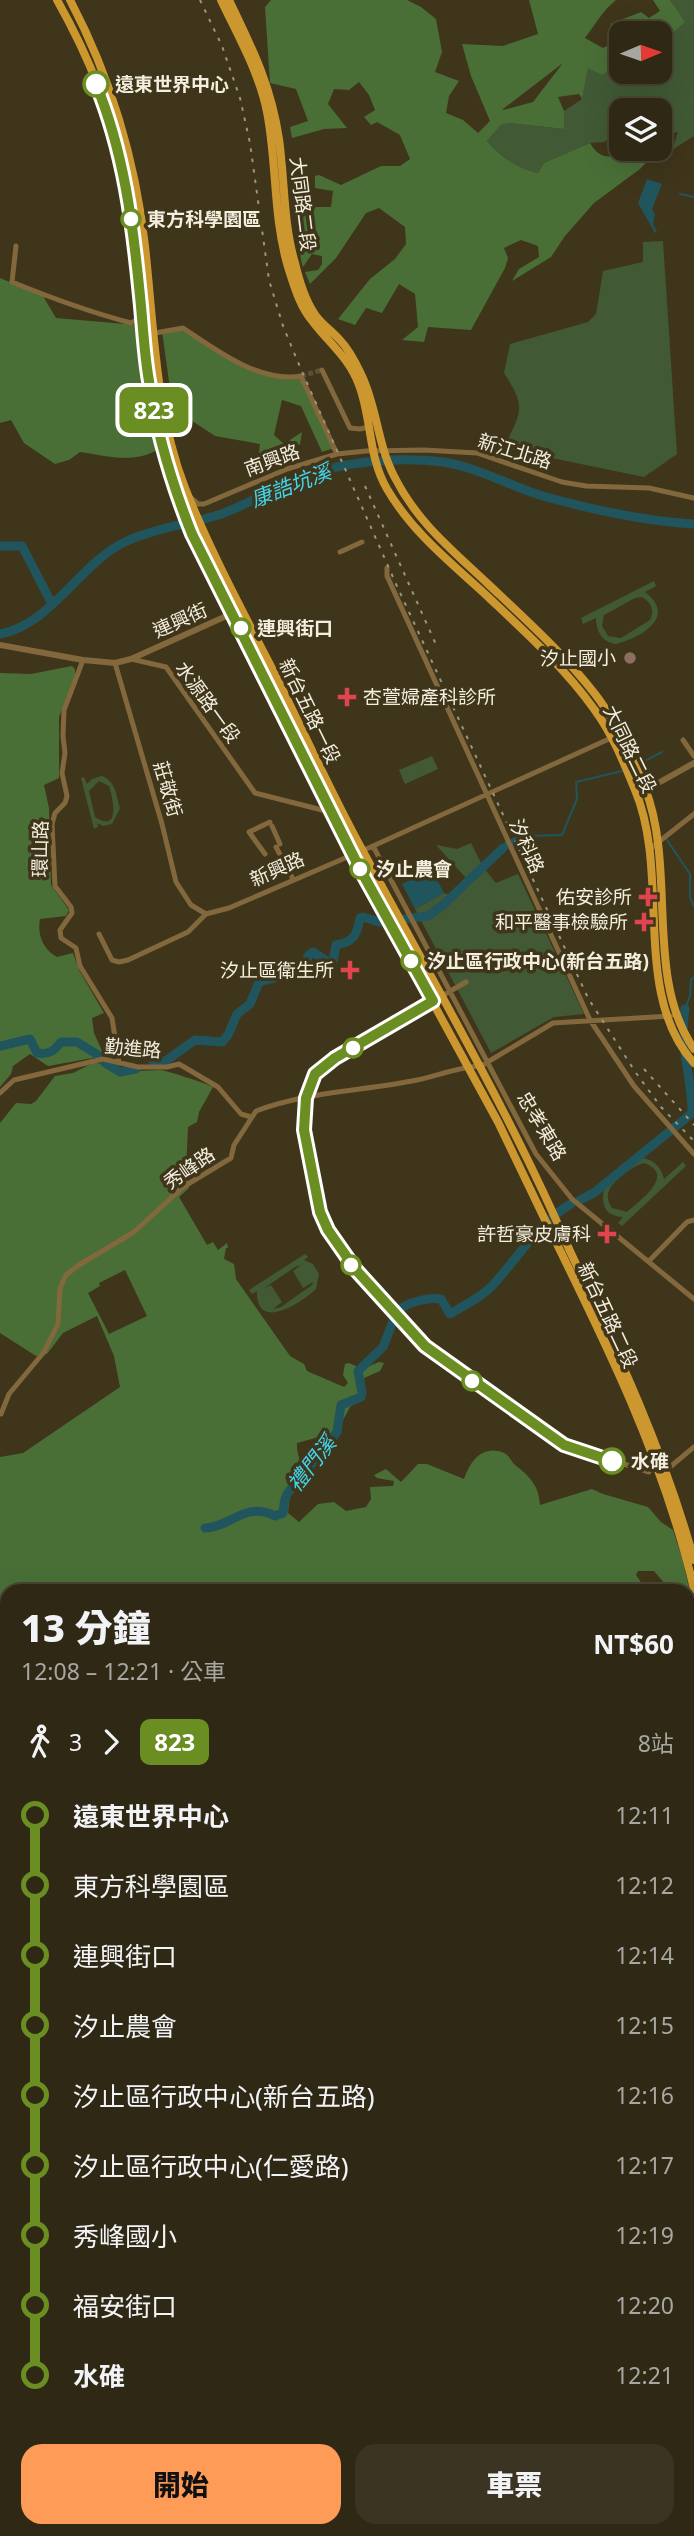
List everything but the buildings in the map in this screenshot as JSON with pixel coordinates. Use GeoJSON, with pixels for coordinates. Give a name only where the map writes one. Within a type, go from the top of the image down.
{"type":"FeatureCollection","features":[{"type":"Feature","properties":{"kind":"main road","name":"新台五路一段"},"geometry":{"type":"LineString","coordinates":[[57,0],[92,74],[117,145],[130,206],[147,316]]}},
{"type":"Feature","properties":{"kind":"main road","name":"新台五路一段"},"geometry":{"type":"LineString","coordinates":[[70,0],[107,80],[127,142],[140,208],[148,378],[158,433],[177,497],[192,534],[238,611],[408,936],[437,998]]}},
{"type":"Feature","properties":{"kind":"main road"},"geometry":{"type":"LineString","coordinates":[[221,0],[258,68]]}},
{"type":"Feature","properties":{"kind":"main road"},"geometry":{"type":"LineString","coordinates":[[229,0],[258,68]]}},
{"type":"Feature","properties":{"kind":"main road","name":"大同路二段"},"geometry":{"type":"LineString","coordinates":[[258,68],[270,131],[281,233],[288,265],[306,313],[342,353],[354,373],[360,387],[372,451],[383,479],[395,501],[422,536],[523,631],[578,688],[616,737]]}},
{"type":"Feature","properties":{"kind":"main road","name":"大同路二段"},"geometry":{"type":"LineString","coordinates":[[258,68],[270,93],[279,140],[288,235],[302,289],[313,313],[351,354],[360,371],[366,384],[383,451],[393,475],[429,530],[528,623],[596,695],[643,789],[660,841],[659,983],[666,1016],[690,1050]]}},
{"type":"Feature","properties":{"kind":"main road","name":"新台五路一段"},"geometry":{"type":"LineString","coordinates":[[148,335],[165,418],[190,498],[238,611],[352,854],[397,936],[437,998]]}},
{"type":"Feature","properties":{"kind":"main road"},"geometry":{"type":"LineString","coordinates":[[177,497],[190,498]]}},
{"type":"Feature","properties":{"kind":"main road"},"geometry":{"type":"LineString","coordinates":[[523,631],[528,623]]}},
{"type":"Feature","properties":{"kind":"main road","name":"大同路二段"},"geometry":{"type":"LineString","coordinates":[[622,750],[631,781],[643,789]]}},
{"type":"Feature","properties":{"kind":"main road","name":"大同路二段"},"geometry":{"type":"LineString","coordinates":[[661,938],[676,1016],[693,1063]]}},
{"type":"Feature","properties":{"kind":"main road"},"geometry":{"type":"LineString","coordinates":[[437,998],[484,1063]]}},
{"type":"Feature","properties":{"kind":"main road"},"geometry":{"type":"LineString","coordinates":[[437,998],[467,1066]]}},
{"type":"Feature","properties":{"kind":"main road","name":"新台五路二段"},"geometry":{"type":"LineString","coordinates":[[484,1063],[626,1370],[663,1461],[694,1560]]}},
{"type":"Feature","properties":{"kind":"main road","name":"新台五路二段"},"geometry":{"type":"LineString","coordinates":[[467,1066],[498,1122],[618,1371],[671,1509],[693,1584]]}},
{"type":"Feature","properties":{"kind":"street"},"geometry":{"type":"LineString","coordinates":[[16,246],[12,282],[70,306],[119,320],[131,323],[147,316]]}},
{"type":"Feature","properties":{"kind":"street"},"geometry":{"type":"LineString","coordinates":[[148,335],[183,328],[227,356],[256,369],[276,377],[301,376],[337,454]]}},
{"type":"Feature","properties":{"kind":"street"},"geometry":{"type":"LineString","coordinates":[[322,370],[350,428],[369,426]]}},
{"type":"Feature","properties":{"kind":"street","name":"新江北路"},"geometry":{"type":"LineString","coordinates":[[372,451],[477,453],[562,482],[586,486],[649,488],[694,498]]}},
{"type":"Feature","properties":{"kind":"street","name":"南興路"},"geometry":{"type":"LineString","coordinates":[[190,498],[204,504],[288,469],[337,454],[372,451]]}},
{"type":"Feature","properties":{"kind":"street"},"geometry":{"type":"LineString","coordinates":[[340,552],[362,542]]}},
{"type":"Feature","properties":{"kind":"street","name":"汐科路"},"geometry":{"type":"LineString","coordinates":[[387,568],[387,576],[590,1020],[634,1086],[694,1154]]}},
{"type":"Feature","properties":{"kind":"street","name":"連興街"},"geometry":{"type":"LineString","coordinates":[[131,659],[238,611]]}},
{"type":"Feature","properties":{"kind":"street","name":"水源路一段"},"geometry":{"type":"LineString","coordinates":[[0,645],[83,660],[115,663],[131,659],[166,667],[255,793],[331,812]]}},
{"type":"Feature","properties":{"kind":"street","name":"環山路"},"geometry":{"type":"LineString","coordinates":[[83,660],[64,710],[65,753],[62,773],[67,796],[65,803],[55,813],[52,824],[54,880],[72,913],[60,930],[61,938],[76,948],[80,966],[112,1018],[119,1063]]}},
{"type":"Feature","properties":{"kind":"street","name":"莊敬街"},"geometry":{"type":"LineString","coordinates":[[115,663],[176,882],[191,905],[206,914]]}},
{"type":"Feature","properties":{"kind":"street","name":"新興路"},"geometry":{"type":"LineString","coordinates":[[99,934],[112,960],[128,960],[188,932],[206,914],[229,908],[362,851],[616,737]]}},
{"type":"Feature","properties":{"kind":"street"},"geometry":{"type":"LineString","coordinates":[[683,740],[694,756]]}},
{"type":"Feature","properties":{"kind":"street"},"geometry":{"type":"LineString","coordinates":[[643,789],[694,763]]}},
{"type":"Feature","properties":{"kind":"street"},"geometry":{"type":"LineString","coordinates":[[660,841],[694,814]]}},
{"type":"Feature","properties":{"kind":"street"},"geometry":{"type":"LineString","coordinates":[[265,854],[249,832],[271,824],[293,879]]}},
{"type":"Feature","properties":{"kind":"street","name":"忠孝東路"},"geometry":{"type":"LineString","coordinates":[[373,846],[484,1063],[536,1154],[572,1199],[694,1299]]}},
{"type":"Feature","properties":{"kind":"street"},"geometry":{"type":"LineString","coordinates":[[467,982],[449,990],[320,1069],[306,1098],[304,1130],[320,1212],[328,1230],[356,1270],[425,1346],[564,1445],[649,1472]]}},
{"type":"Feature","properties":{"kind":"street"},"geometry":{"type":"LineString","coordinates":[[251,1117],[256,1111],[267,1107],[414,1081],[484,1063],[552,1023],[676,1016]]}},
{"type":"Feature","properties":{"kind":"street","name":"勤進路"},"geometry":{"type":"LineString","coordinates":[[0,1093],[9,1083],[35,1074],[103,1059],[151,1068],[179,1064],[218,1087],[241,1114],[251,1117]]}},
{"type":"Feature","properties":{"kind":"street","name":"秀峰路"},"geometry":{"type":"LineString","coordinates":[[1,1414],[9,1394],[44,1352],[58,1324],[60,1288],[66,1275],[134,1232],[183,1187],[231,1158],[234,1145],[251,1117]]}},
{"type":"Feature","properties":{"kind":"street"},"geometry":{"type":"LineString","coordinates":[[649,1261],[687,1222],[694,1220]]}},
{"type":"Feature","properties":{"kind":"street"},"geometry":{"type":"LineString","coordinates":[[670,1467],[694,1447]]}},
{"type":"Feature","properties":{"kind":"green space"},"geometry":{"type":"Polygon","coordinates":[[[271,0],[407,0],[436,19],[442,52],[435,72],[459,81],[449,96],[446,113],[463,120],[478,133],[490,121],[471,76],[462,44],[503,46],[538,34],[529,0],[616,0],[585,38],[603,48],[609,45],[609,72],[602,75],[588,68],[582,99],[579,94],[558,97],[564,111],[564,129],[509,123],[501,125],[487,141],[510,162],[538,173],[544,163],[590,143],[597,152],[609,156],[609,161],[647,161],[594,203],[565,236],[551,257],[512,281],[519,269],[539,257],[538,246],[521,240],[504,248],[508,258],[505,268],[471,330],[428,327],[424,342],[402,340],[418,327],[415,294],[399,284],[382,313],[366,308],[355,325],[338,319],[370,279],[395,259],[406,244],[405,227],[379,208],[366,213],[336,258],[310,284],[305,272],[318,270],[322,264],[322,256],[312,254],[303,267],[296,219],[305,207],[331,207],[333,191],[315,188],[315,176],[319,175],[341,185],[381,166],[400,166],[410,159],[400,135],[377,122],[371,125],[364,117],[375,110],[369,95],[359,82],[349,90],[334,89],[328,104],[347,128],[324,129],[292,138],[290,127],[308,121],[296,89],[270,83],[265,7],[271,0]],[[563,63],[503,109],[533,102],[563,63]]]}},
{"type":"Feature","properties":{"kind":"green space"},"geometry":{"type":"Polygon","coordinates":[[[653,0],[670,0],[685,22],[672,33],[672,21],[618,21],[641,12],[649,18],[660,11],[653,0]]]}},
{"type":"Feature","properties":{"kind":"green space"},"geometry":{"type":"Polygon","coordinates":[[[670,0],[694,0],[694,136],[672,150],[678,132],[672,133],[672,98],[609,98],[609,138],[604,142],[590,143],[544,163],[538,173],[510,162],[487,141],[501,125],[509,123],[563,129],[564,111],[582,99],[588,67],[602,75],[609,72],[609,84],[672,84],[672,33],[684,22],[670,0]]]}},
{"type":"Feature","properties":{"kind":"green space"},"geometry":{"type":"Polygon","coordinates":[[[663,241],[677,454],[644,477],[513,450],[509,437],[517,418],[519,404],[504,373],[510,344],[588,322],[596,314],[603,271],[643,262],[643,242],[663,241]]]}},
{"type":"Feature","properties":{"kind":"green space"},"geometry":{"type":"Polygon","coordinates":[[[0,278],[43,296],[56,318],[137,325],[144,335],[161,447],[152,453],[132,458],[80,452],[69,460],[55,464],[24,443],[11,420],[0,423],[0,278]]]}},
{"type":"Feature","properties":{"kind":"green space"},"geometry":{"type":"Polygon","coordinates":[[[183,328],[225,356],[276,377],[301,376],[337,454],[331,449],[322,452],[301,406],[282,400],[274,435],[284,444],[302,432],[300,444],[281,455],[259,453],[260,444],[215,436],[186,417],[174,418],[162,331],[183,328]]]}},
{"type":"Feature","properties":{"kind":"green space"},"geometry":{"type":"Polygon","coordinates":[[[654,581],[656,586],[645,592],[654,601],[658,610],[657,618],[635,637],[616,644],[611,643],[601,635],[596,618],[583,624],[581,618],[654,581]],[[635,598],[604,615],[602,626],[608,636],[621,638],[650,620],[652,610],[645,599],[635,598]]]}},
{"type":"Feature","properties":{"kind":"green space"},"geometry":{"type":"Polygon","coordinates":[[[72,666],[75,675],[59,717],[59,778],[44,785],[49,808],[51,885],[69,910],[66,916],[40,919],[39,931],[42,941],[52,954],[57,957],[73,953],[79,970],[104,1013],[92,1018],[94,1033],[103,1053],[93,1058],[48,1066],[30,1054],[13,1066],[11,1074],[0,1087],[0,673],[31,674],[72,666]]]}},
{"type":"Feature","properties":{"kind":"green space"},"geometry":{"type":"Polygon","coordinates":[[[432,756],[438,769],[405,784],[399,770],[432,756]]]}},
{"type":"Feature","properties":{"kind":"green space"},"geometry":{"type":"Polygon","coordinates":[[[102,776],[110,781],[120,808],[112,824],[103,826],[97,823],[98,827],[94,829],[81,778],[84,777],[87,784],[102,776]],[[99,781],[89,791],[95,817],[103,821],[112,818],[109,786],[99,781]]]}},
{"type":"Feature","properties":{"kind":"green space"},"geometry":{"type":"Polygon","coordinates":[[[471,843],[483,867],[496,883],[518,874],[584,1014],[554,1017],[491,1053],[415,909],[444,893],[450,895],[466,878],[436,845],[457,849],[471,843]]]}},
{"type":"Feature","properties":{"kind":"green space"},"geometry":{"type":"Polygon","coordinates":[[[97,1063],[130,1071],[160,1070],[213,1087],[199,1112],[197,1122],[188,1127],[186,1171],[189,1188],[179,1197],[207,1245],[213,1242],[218,1250],[227,1243],[224,1259],[234,1264],[236,1279],[290,1356],[304,1364],[307,1371],[344,1387],[348,1383],[343,1375],[345,1364],[363,1369],[379,1362],[384,1363],[380,1371],[364,1378],[365,1394],[350,1407],[342,1422],[330,1434],[297,1443],[299,1458],[310,1479],[290,1494],[288,1513],[299,1522],[318,1504],[334,1502],[346,1511],[366,1507],[371,1499],[370,1487],[393,1486],[394,1481],[374,1475],[386,1469],[401,1482],[418,1464],[427,1464],[464,1479],[478,1456],[496,1451],[507,1455],[525,1473],[538,1492],[540,1505],[592,1489],[648,1507],[661,1522],[673,1530],[688,1584],[665,1584],[654,1571],[638,1571],[636,1575],[642,1584],[0,1584],[0,1457],[23,1453],[120,1387],[114,1356],[97,1316],[63,1333],[47,1354],[36,1356],[0,1333],[0,1123],[16,1103],[31,1104],[36,1101],[55,1076],[73,1073],[97,1063]],[[125,1270],[99,1283],[100,1286],[88,1293],[109,1334],[147,1316],[125,1270]]]}},
{"type":"Feature","properties":{"kind":"green space"},"geometry":{"type":"Polygon","coordinates":[[[638,1158],[648,1159],[656,1164],[664,1179],[683,1162],[686,1166],[622,1226],[618,1223],[623,1217],[611,1214],[603,1203],[605,1186],[638,1158]],[[644,1163],[619,1178],[608,1194],[612,1208],[627,1212],[646,1195],[656,1181],[657,1174],[644,1163]]]}},
{"type":"Feature","properties":{"kind":"green space"},"geometry":{"type":"Polygon","coordinates":[[[305,1254],[308,1257],[304,1260],[313,1264],[319,1274],[316,1289],[280,1311],[271,1313],[264,1310],[259,1304],[257,1291],[252,1294],[249,1290],[305,1254]],[[301,1265],[263,1289],[271,1285],[282,1302],[273,1309],[281,1307],[312,1285],[313,1282],[303,1288],[293,1271],[301,1265]]]}},
{"type":"Feature","properties":{"kind":"water"},"geometry":{"type":"Polygon","coordinates":[[[647,179],[662,184],[652,209],[655,214],[655,233],[638,203],[647,179]]]}},
{"type":"Feature","properties":{"kind":"water"},"geometry":{"type":"Polygon","coordinates":[[[432,870],[444,893],[415,909],[402,884],[432,870]]]}},
{"type":"Feature","properties":{"kind":"waterway"},"geometry":{"type":"LineString","coordinates":[[680,194],[694,197]]}},
{"type":"Feature","properties":{"kind":"waterway","name":"康誥坑溪"},"geometry":{"type":"LineString","coordinates":[[0,634],[19,628],[36,618],[95,563],[127,541],[150,532],[224,513],[300,478],[354,464],[396,460],[443,462],[580,506],[637,518],[694,524]]}},
{"type":"Feature","properties":{"kind":"waterway"},"geometry":{"type":"LineString","coordinates":[[0,546],[22,546],[52,604]]}},
{"type":"Feature","properties":{"kind":"waterway"},"geometry":{"type":"LineString","coordinates":[[637,765],[662,752]]}},
{"type":"Feature","properties":{"kind":"waterway"},"geometry":{"type":"LineString","coordinates":[[530,836],[562,835],[577,799],[576,782],[622,771]]}},
{"type":"Feature","properties":{"kind":"waterway"},"geometry":{"type":"LineString","coordinates":[[508,845],[530,836]]}},
{"type":"Feature","properties":{"kind":"waterway"},"geometry":{"type":"LineString","coordinates":[[667,840],[690,874],[690,897],[694,907]]}},
{"type":"Feature","properties":{"kind":"waterway"},"geometry":{"type":"LineString","coordinates":[[153,1064],[167,1060],[195,1040],[222,1042],[237,1014],[250,1004],[259,982],[305,970],[308,956],[313,952],[328,962],[333,961],[336,945],[354,937],[360,918],[379,922],[428,916],[503,848]]}},
{"type":"Feature","properties":{"kind":"waterway","name":"禮門溪"},"geometry":{"type":"LineString","coordinates":[[685,1009],[694,977]]}},
{"type":"Feature","properties":{"kind":"waterway","name":"禮門溪"},"geometry":{"type":"LineString","coordinates":[[580,1200],[595,1192],[692,1113],[684,1035],[685,1009]]}},
{"type":"Feature","properties":{"kind":"waterway"},"geometry":{"type":"LineString","coordinates":[[0,1046],[30,1039],[37,1053],[48,1053],[61,1042],[77,1042],[98,1055]]}},
{"type":"Feature","properties":{"kind":"waterway"},"geometry":{"type":"LineString","coordinates":[[105,1063],[120,1072],[136,1069]]}},
{"type":"Feature","properties":{"kind":"waterway","name":"禮門溪"},"geometry":{"type":"LineString","coordinates":[[399,1310],[413,1302],[441,1299],[450,1314],[471,1302],[491,1287],[548,1221],[571,1204]]}},
{"type":"Feature","properties":{"kind":"waterway","name":"禮門溪"},"geometry":{"type":"LineString","coordinates":[[205,1528],[255,1511],[275,1516],[283,1513],[288,1492],[307,1479],[310,1464],[321,1460],[325,1448],[337,1432],[341,1405],[361,1397],[358,1371],[383,1347],[394,1319]]}},
{"type":"Feature","properties":{"kind":"tunnel"},"geometry":{"type":"LineString","coordinates":[[301,376],[322,370]]}},
{"type":"Feature","properties":{"kind":"railway"},"geometry":{"type":"LineString","coordinates":[[200,0],[222,46],[240,98],[250,143],[269,280],[283,326],[300,367],[396,584],[588,998],[661,1107],[694,1141]]}},
{"type":"Feature","properties":{"kind":"railway"},"geometry":{"type":"LineString","coordinates":[[365,486],[438,649]]}},
{"type":"Feature","properties":{"kind":"railway"},"geometry":{"type":"LineString","coordinates":[[644,1069],[694,1125]]}},
{"type":"Feature","properties":{"kind":"bus line","name":"823"},"geometry":{"type":"LineString","coordinates":[[96,84],[124,171],[148,378],[161,447],[177,497],[192,534],[304,759],[360,869],[433,1001],[335,1058],[315,1074],[306,1098],[304,1130],[320,1212],[346,1258],[425,1346],[564,1445],[612,1461]]}},
{"type":"Feature","properties":{"kind":"place","name":"遠東世界中心"},"geometry":{"type":"Point","coordinates":[96,84]}},
{"type":"Feature","properties":{"kind":"place","name":"東方科學園區"},"geometry":{"type":"Point","coordinates":[131,219]}},
{"type":"Feature","properties":{"kind":"place","name":"連興街口"},"geometry":{"type":"Point","coordinates":[241,628]}},
{"type":"Feature","properties":{"kind":"place","name":"汐止國小"},"geometry":{"type":"Point","coordinates":[630,658]}},
{"type":"Feature","properties":{"kind":"place","name":"杏萱婦產科診所"},"geometry":{"type":"Point","coordinates":[347,697]}},
{"type":"Feature","properties":{"kind":"place","name":"汐止農會"},"geometry":{"type":"Point","coordinates":[360,869]}},
{"type":"Feature","properties":{"kind":"place","name":"佑安診所"},"geometry":{"type":"Point","coordinates":[648,897]}},
{"type":"Feature","properties":{"kind":"place","name":"和平醫事檢驗所"},"geometry":{"type":"Point","coordinates":[644,922]}},
{"type":"Feature","properties":{"kind":"place","name":"汐止區行政中心(新台五路)"},"geometry":{"type":"Point","coordinates":[411,961]}},
{"type":"Feature","properties":{"kind":"place","name":"汐止區衛生所"},"geometry":{"type":"Point","coordinates":[350,970]}},
{"type":"Feature","properties":{"kind":"place","name":"許哲豪皮膚科"},"geometry":{"type":"Point","coordinates":[607,1234]}},
{"type":"Feature","properties":{"kind":"place","name":"水碓"},"geometry":{"type":"Point","coordinates":[612,1461]}}]}
